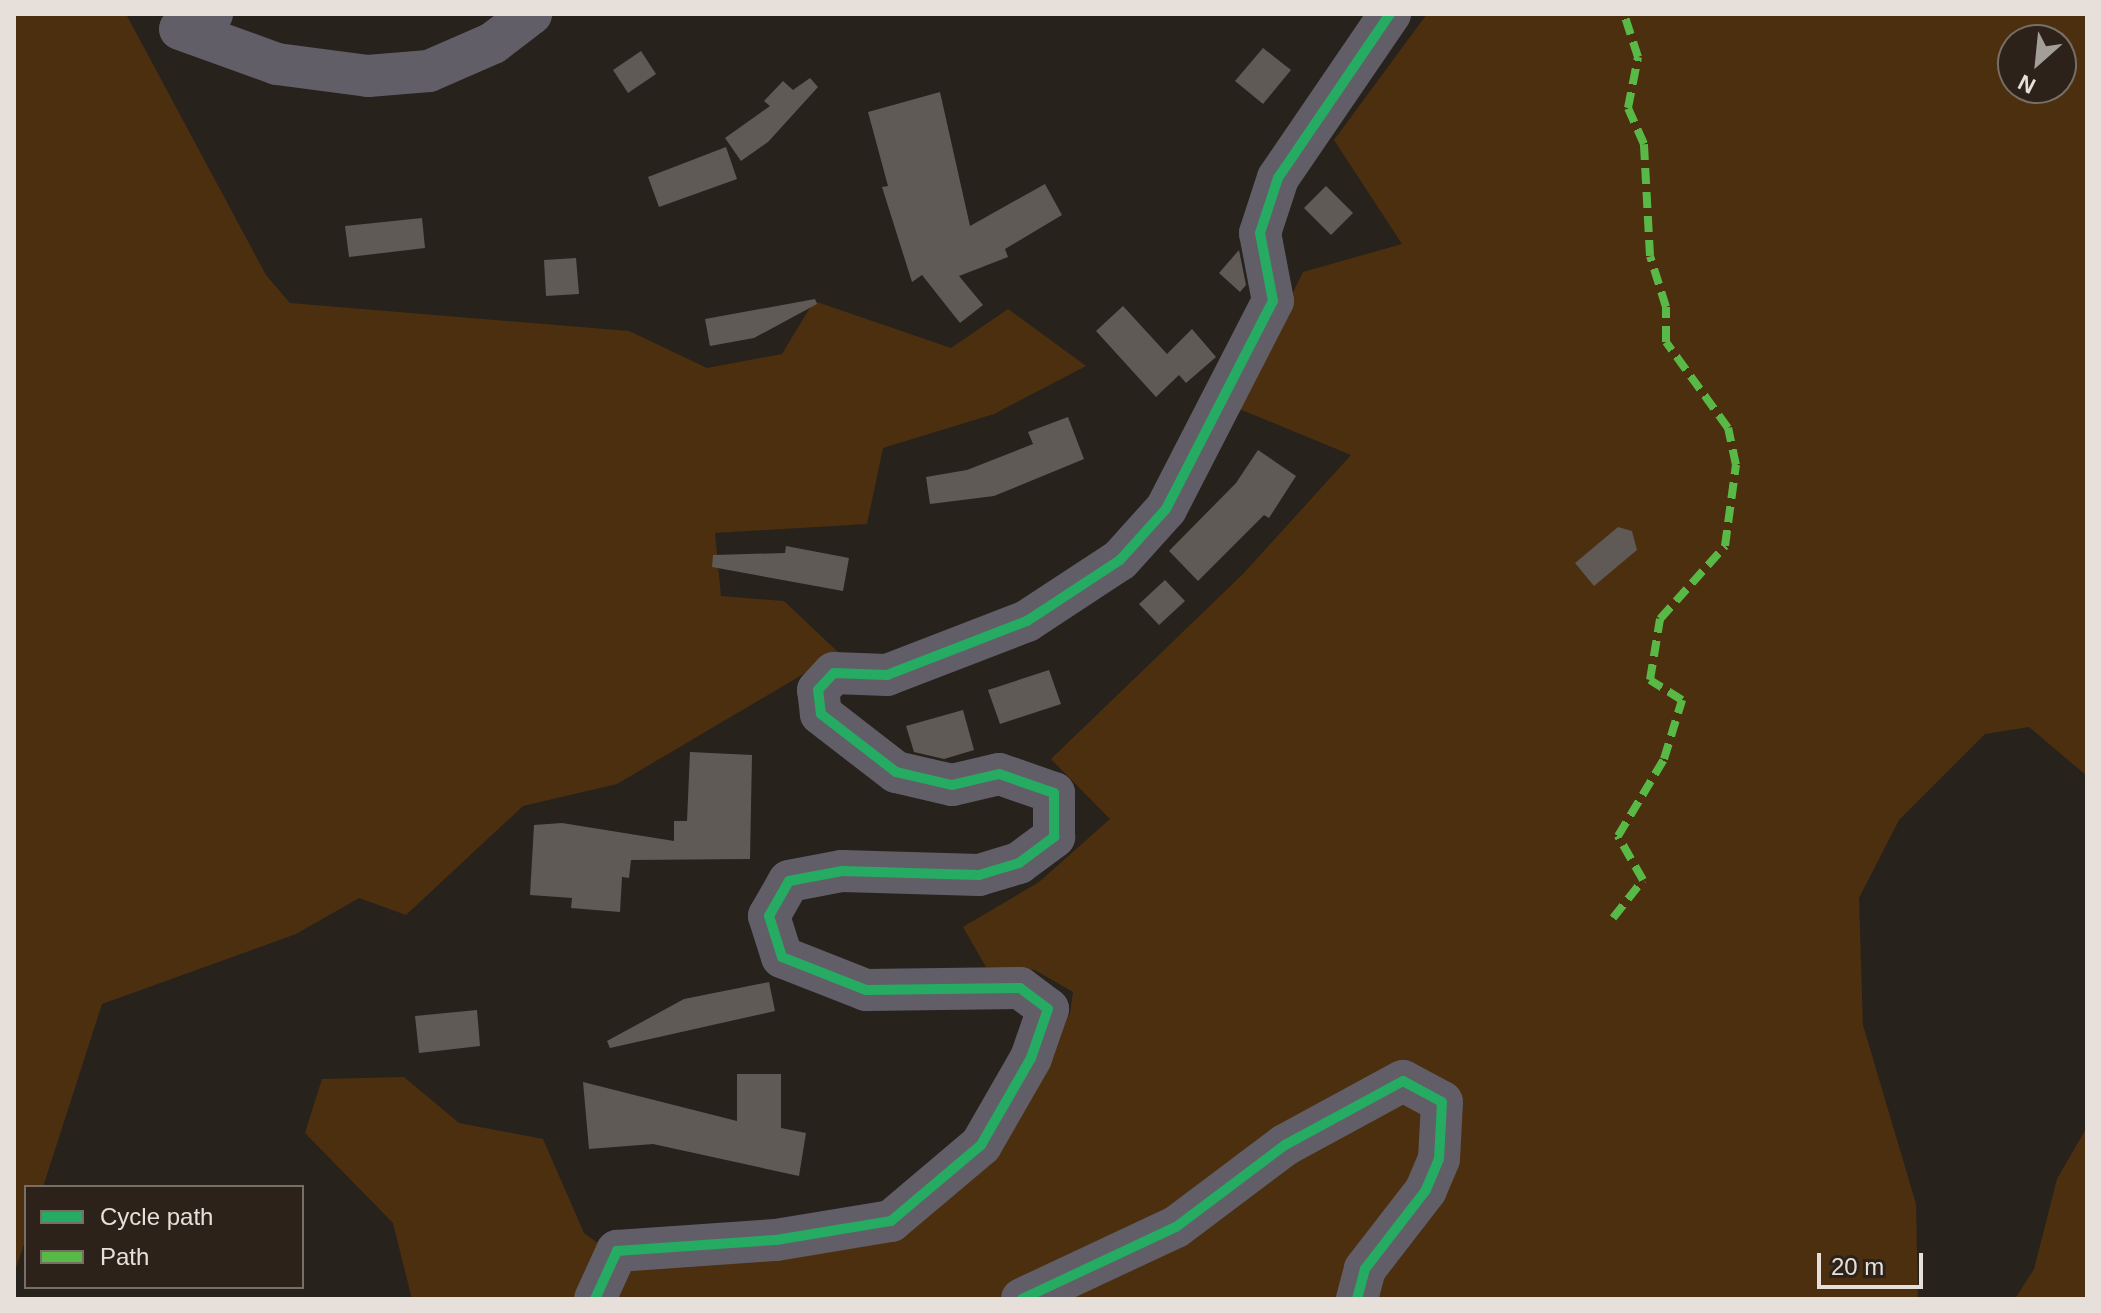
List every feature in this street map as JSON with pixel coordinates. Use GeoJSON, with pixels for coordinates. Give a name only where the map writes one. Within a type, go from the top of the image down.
{"type":"FeatureCollection","features":[{"type":"Feature","properties":{"kind":"street"},"geometry":{"type":"LineString","coordinates":[[212,14],[180,29],[277,64],[368,76],[429,71],[493,43],[531,14]]}},
{"type":"Feature","properties":{"kind":"street"},"geometry":{"type":"LineString","coordinates":[[595,1299],[617,1251],[776,1240],[891,1221],[981,1145],[1031,1058],[1048,1009],[1020,988],[866,990],[782,957],[769,916],[789,881],[842,871],[979,875],[1019,863],[1054,837],[1054,793],[999,774],[952,785],[896,772],[821,714],[818,690],[834,673],[887,675],[1027,621],[1120,560],[1166,509],[1273,301],[1260,233],[1278,178],[1390,14]]}},
{"type":"Feature","properties":{"kind":"street"},"geometry":{"type":"LineString","coordinates":[[1022,1299],[1176,1227],[1285,1145],[1403,1081],[1442,1102],[1439,1159],[1426,1190],[1365,1269],[1357,1299]]}},
{"type":"Feature","properties":{"kind":"shaded area"},"geometry":{"type":"Polygon","coordinates":[[[14,14],[126,14],[266,275],[290,303],[629,331],[707,368],[782,354],[814,301],[951,348],[1008,309],[1086,366],[994,414],[883,448],[867,524],[715,533],[721,596],[784,601],[839,653],[617,784],[523,806],[406,915],[359,898],[296,934],[102,1004],[44,1185],[24,1185],[24,1244],[14,1274],[14,14]]]}},
{"type":"Feature","properties":{"kind":"shaded area"},"geometry":{"type":"Polygon","coordinates":[[[1427,14],[2087,14],[2087,776],[2029,727],[1985,734],[1899,820],[1859,898],[1863,1025],[1916,1204],[1918,1299],[412,1299],[393,1223],[305,1133],[322,1079],[404,1077],[459,1123],[543,1139],[584,1233],[632,1268],[765,1257],[988,1153],[1070,1013],[1073,992],[1035,970],[986,967],[963,927],[1039,882],[1110,819],[1051,759],[1244,573],[1351,455],[1237,408],[1303,272],[1402,244],[1334,140],[1427,14]]]}},
{"type":"Feature","properties":{"kind":"shaded area"},"geometry":{"type":"Polygon","coordinates":[[[2087,1127],[2087,1299],[2015,1299],[2034,1269],[2057,1179],[2087,1127]]]}},
{"type":"Feature","properties":{"kind":"building"},"geometry":{"type":"Polygon","coordinates":[[[1263,48],[1291,70],[1263,104],[1235,81],[1263,48]]]}},
{"type":"Feature","properties":{"kind":"building"},"geometry":{"type":"Polygon","coordinates":[[[641,51],[656,74],[628,93],[613,70],[641,51]]]}},
{"type":"Feature","properties":{"kind":"building"},"geometry":{"type":"Polygon","coordinates":[[[810,78],[818,87],[768,142],[741,161],[725,138],[770,106],[764,101],[783,81],[793,90],[810,78]]]}},
{"type":"Feature","properties":{"kind":"building"},"geometry":{"type":"Polygon","coordinates":[[[940,92],[970,226],[1045,184],[1062,215],[1005,249],[1008,257],[959,276],[983,305],[960,323],[922,275],[912,282],[882,187],[888,186],[868,112],[940,92]]]}},
{"type":"Feature","properties":{"kind":"building"},"geometry":{"type":"Polygon","coordinates":[[[726,147],[737,179],[659,207],[648,177],[726,147]]]}},
{"type":"Feature","properties":{"kind":"building"},"geometry":{"type":"Polygon","coordinates":[[[1326,186],[1353,213],[1331,235],[1304,208],[1326,186]]]}},
{"type":"Feature","properties":{"kind":"building"},"geometry":{"type":"Polygon","coordinates":[[[422,218],[425,248],[349,257],[345,226],[422,218]]]}},
{"type":"Feature","properties":{"kind":"building"},"geometry":{"type":"Polygon","coordinates":[[[1239,250],[1246,285],[1240,292],[1219,273],[1239,250]]]}},
{"type":"Feature","properties":{"kind":"building"},"geometry":{"type":"Polygon","coordinates":[[[576,258],[579,294],[546,296],[544,260],[576,258]]]}},
{"type":"Feature","properties":{"kind":"building"},"geometry":{"type":"Polygon","coordinates":[[[815,299],[817,304],[754,338],[710,346],[705,319],[815,299]]]}},
{"type":"Feature","properties":{"kind":"building"},"geometry":{"type":"Polygon","coordinates":[[[1123,306],[1167,354],[1192,329],[1216,357],[1186,383],[1179,375],[1156,397],[1096,331],[1123,306]]]}},
{"type":"Feature","properties":{"kind":"building"},"geometry":{"type":"Polygon","coordinates":[[[1068,417],[1084,459],[994,496],[930,504],[926,477],[967,470],[1033,444],[1028,432],[1068,417]]]}},
{"type":"Feature","properties":{"kind":"building"},"geometry":{"type":"Polygon","coordinates":[[[1258,450],[1296,476],[1269,518],[1264,515],[1198,581],[1169,551],[1236,483],[1258,450]]]}},
{"type":"Feature","properties":{"kind":"building"},"geometry":{"type":"Polygon","coordinates":[[[1618,527],[1632,531],[1637,550],[1594,586],[1575,563],[1618,527]]]}},
{"type":"Feature","properties":{"kind":"building"},"geometry":{"type":"Polygon","coordinates":[[[786,546],[849,558],[843,591],[712,567],[713,555],[785,553],[786,546]]]}},
{"type":"Feature","properties":{"kind":"building"},"geometry":{"type":"Polygon","coordinates":[[[1165,580],[1185,601],[1159,625],[1139,604],[1165,580]]]}},
{"type":"Feature","properties":{"kind":"building"},"geometry":{"type":"Polygon","coordinates":[[[1049,670],[1061,704],[1000,724],[988,690],[1049,670]]]}},
{"type":"Feature","properties":{"kind":"building"},"geometry":{"type":"Polygon","coordinates":[[[963,710],[974,750],[944,759],[914,752],[906,726],[963,710]]]}},
{"type":"Feature","properties":{"kind":"building"},"geometry":{"type":"Polygon","coordinates":[[[690,752],[752,755],[750,859],[631,860],[629,878],[622,877],[620,912],[571,908],[572,898],[530,895],[534,825],[562,823],[674,841],[674,821],[687,821],[690,752]]]}},
{"type":"Feature","properties":{"kind":"building"},"geometry":{"type":"Polygon","coordinates":[[[769,982],[775,1011],[610,1048],[607,1041],[684,999],[769,982]]]}},
{"type":"Feature","properties":{"kind":"building"},"geometry":{"type":"Polygon","coordinates":[[[477,1010],[480,1046],[419,1053],[415,1016],[477,1010]]]}},
{"type":"Feature","properties":{"kind":"building"},"geometry":{"type":"Polygon","coordinates":[[[737,1074],[781,1074],[781,1128],[806,1133],[799,1176],[653,1144],[589,1149],[583,1082],[737,1121],[737,1074]]]}},
{"type":"Feature","properties":{"kind":"marked path"},"geometry":{"type":"LineString","coordinates":[[1613,918],[1643,880],[1618,836],[1664,759],[1682,700],[1650,680],[1660,619],[1725,546],[1736,465],[1728,428],[1666,342],[1666,307],[1650,256],[1644,144],[1628,108],[1638,57],[1624,14]]}},
{"type":"Feature","properties":{"kind":"cycle path"},"geometry":{"type":"LineString","coordinates":[[595,1299],[617,1251],[776,1240],[891,1221],[981,1145],[1031,1058],[1048,1009],[1020,988],[866,990],[782,957],[769,916],[789,881],[842,871],[979,875],[1019,863],[1054,837],[1054,793],[999,774],[952,785],[896,772],[821,714],[818,690],[834,673],[887,675],[1027,621],[1120,560],[1166,509],[1273,301],[1260,233],[1278,178],[1390,14]]}},
{"type":"Feature","properties":{"kind":"cycle path"},"geometry":{"type":"LineString","coordinates":[[1022,1299],[1176,1227],[1285,1145],[1403,1081],[1442,1102],[1439,1159],[1426,1190],[1365,1269],[1357,1299]]}}]}
